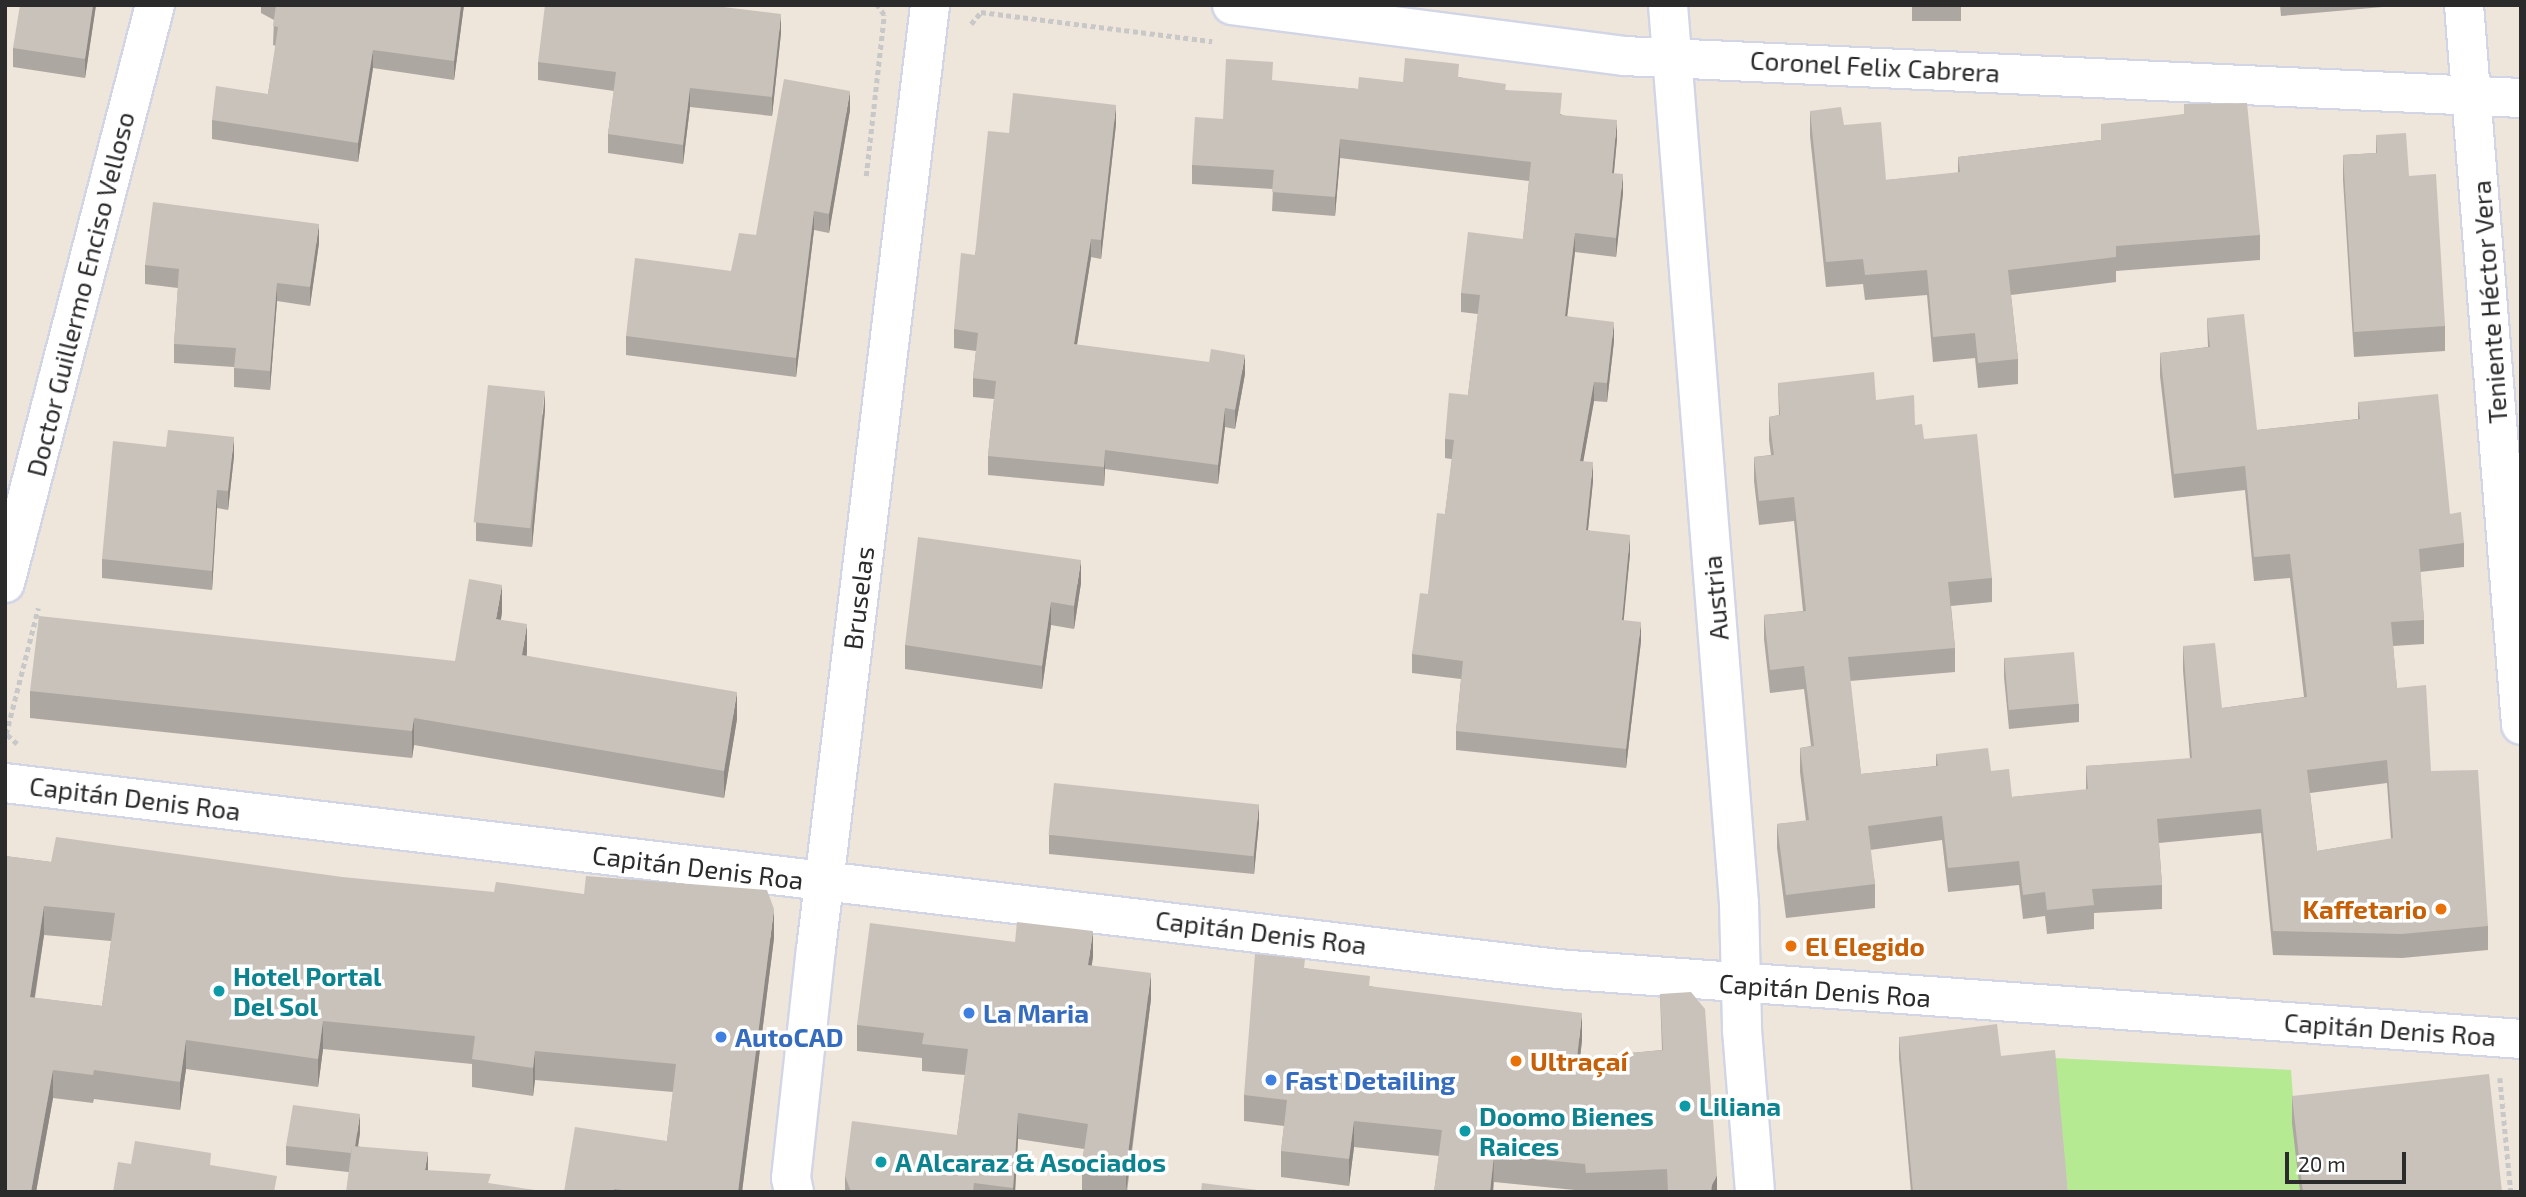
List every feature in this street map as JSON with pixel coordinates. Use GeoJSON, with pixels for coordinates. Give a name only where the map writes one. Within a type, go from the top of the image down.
{"type":"FeatureCollection","features":[{"type":"Feature","properties":{"kind":"street","name":"Doctor Guillermo Enciso Velloso"},"geometry":{"type":"LineString","coordinates":[[5,583],[155,5]]}},
{"type":"Feature","properties":{"kind":"street","name":"Bruselas"},"geometry":{"type":"LineString","coordinates":[[794,1192],[791,1178],[824,882],[930,5]]}},
{"type":"Feature","properties":{"kind":"street","name":"Coronel Felix Cabrera"},"geometry":{"type":"LineString","coordinates":[[1231,5],[1673,58],[2521,98]]}},
{"type":"Feature","properties":{"kind":"street","name":"Austria"},"geometry":{"type":"LineString","coordinates":[[1668,5],[1739,903],[1740,984],[1755,1192]]}},
{"type":"Feature","properties":{"kind":"street","name":"Teniente Héctor Vera"},"geometry":{"type":"LineString","coordinates":[[2464,5],[2521,725]]}},
{"type":"Feature","properties":{"kind":"street","name":"Capitán Denis Roa"},"geometry":{"type":"LineString","coordinates":[[5,783],[1557,969],[2521,1039]]}},
{"type":"Feature","properties":{"kind":"path"},"geometry":{"type":"LineString","coordinates":[[981,12],[982,5]]}},
{"type":"Feature","properties":{"kind":"path"},"geometry":{"type":"LineString","coordinates":[[2495,1072],[2501,1079],[2511,1192]]}},
{"type":"Feature","properties":{"kind":"green space"},"geometry":{"type":"Polygon","coordinates":[[[2053,1058],[2291,1070],[2300,1192],[2068,1192],[2053,1058]]]}},
{"type":"Feature","properties":{"kind":"building"},"geometry":{"type":"Polygon","coordinates":[[[20,5],[93,5],[85,59],[13,48],[20,5]]]}},
{"type":"Feature","properties":{"kind":"building"},"geometry":{"type":"Polygon","coordinates":[[[276,5],[461,5],[454,61],[373,50],[358,143],[212,120],[216,86],[268,94],[278,27],[273,26],[276,5]]]}},
{"type":"Feature","properties":{"kind":"building"},"geometry":{"type":"Polygon","coordinates":[[[545,5],[707,5],[781,14],[772,97],[690,88],[683,145],[608,134],[616,72],[538,62],[545,5]]]}},
{"type":"Feature","properties":{"kind":"building"},"geometry":{"type":"Polygon","coordinates":[[[1405,58],[1459,64],[1458,77],[1506,84],[1505,90],[1562,93],[1560,115],[1617,120],[1612,173],[1623,174],[1616,238],[1575,233],[1565,316],[1614,322],[1607,383],[1594,382],[1580,461],[1593,462],[1586,530],[1630,535],[1622,620],[1641,622],[1626,749],[1456,731],[1463,661],[1412,654],[1420,593],[1428,594],[1437,513],[1445,514],[1454,440],[1445,439],[1449,393],[1468,395],[1480,295],[1461,293],[1468,232],[1523,239],[1531,162],[1340,139],[1335,197],[1272,192],[1274,170],[1192,165],[1195,117],[1223,119],[1226,59],[1273,62],[1272,80],[1358,89],[1359,77],[1403,82],[1405,58]]]}},
{"type":"Feature","properties":{"kind":"building"},"geometry":{"type":"Polygon","coordinates":[[[784,79],[850,91],[829,214],[814,211],[796,358],[626,336],[635,258],[731,271],[739,233],[756,235],[784,79]]]}},
{"type":"Feature","properties":{"kind":"building"},"geometry":{"type":"Polygon","coordinates":[[[1013,93],[1116,105],[1101,240],[1091,239],[1074,344],[1209,362],[1211,349],[1245,355],[1235,410],[1225,408],[1218,465],[1105,450],[1104,467],[988,456],[996,381],[973,378],[978,333],[954,329],[961,253],[975,255],[988,131],[1009,133],[1013,93]]]}},
{"type":"Feature","properties":{"kind":"building"},"geometry":{"type":"Polygon","coordinates":[[[2247,103],[2260,235],[2116,246],[2116,257],[2008,270],[2018,359],[1978,363],[1975,333],[1933,337],[1927,270],[1865,275],[1863,259],[1826,262],[1810,111],[1841,107],[1844,125],[1881,122],[1886,180],[1960,172],[1958,157],[2101,140],[2101,124],[2184,114],[2184,104],[2247,103]]]}},
{"type":"Feature","properties":{"kind":"building"},"geometry":{"type":"Polygon","coordinates":[[[2406,133],[2409,176],[2436,174],[2445,326],[2354,332],[2343,155],[2377,153],[2376,135],[2406,133]]]}},
{"type":"Feature","properties":{"kind":"building"},"geometry":{"type":"Polygon","coordinates":[[[153,202],[319,224],[310,287],[277,283],[270,371],[234,368],[236,348],[174,344],[179,269],[145,265],[153,202]]]}},
{"type":"Feature","properties":{"kind":"building"},"geometry":{"type":"Polygon","coordinates":[[[2244,314],[2257,430],[2360,419],[2358,402],[2438,394],[2450,514],[2461,512],[2464,543],[2419,549],[2424,620],[2391,622],[2397,688],[2426,685],[2431,771],[2478,770],[2488,926],[2402,934],[2273,931],[2261,809],[2157,819],[2162,885],[2092,889],[2094,905],[2047,910],[2045,892],[2023,895],[2019,861],[1948,868],[1942,816],[1868,826],[1875,884],[1786,895],[1777,824],[1809,820],[1800,748],[1814,746],[1804,666],[1770,670],[1764,615],[1806,611],[1794,497],[1759,501],[1754,457],[1774,455],[1769,417],[1780,415],[1778,383],[1874,372],[1876,400],[1914,395],[1915,425],[1922,424],[1924,439],[1977,434],[1992,578],[1948,582],[1955,648],[1848,657],[1861,774],[1938,766],[1936,754],[1988,748],[1991,771],[2009,769],[2012,797],[2088,789],[2086,766],[2192,758],[2183,646],[2215,643],[2222,708],[2307,697],[2290,554],[2254,557],[2245,466],[2174,474],[2160,353],[2210,347],[2207,318],[2244,314]],[[2387,760],[2307,770],[2317,851],[2393,838],[2387,760]]]}},
{"type":"Feature","properties":{"kind":"building"},"geometry":{"type":"Polygon","coordinates":[[[488,385],[545,391],[530,528],[474,522],[488,385]]]}},
{"type":"Feature","properties":{"kind":"building"},"geometry":{"type":"Polygon","coordinates":[[[168,430],[234,437],[228,491],[217,490],[212,571],[102,559],[113,441],[166,447],[168,430]]]}},
{"type":"Feature","properties":{"kind":"building"},"geometry":{"type":"Polygon","coordinates":[[[918,537],[1081,560],[1074,606],[1051,602],[1042,666],[905,645],[918,537]]]}},
{"type":"Feature","properties":{"kind":"building"},"geometry":{"type":"Polygon","coordinates":[[[469,579],[502,585],[496,619],[527,624],[522,655],[737,692],[724,771],[414,718],[412,731],[30,691],[39,616],[455,661],[469,579]]]}},
{"type":"Feature","properties":{"kind":"building"},"geometry":{"type":"Polygon","coordinates":[[[2074,652],[2079,704],[2009,710],[2004,658],[2074,652]]]}},
{"type":"Feature","properties":{"kind":"building"},"geometry":{"type":"Polygon","coordinates":[[[1054,783],[1259,805],[1253,856],[1049,835],[1054,783]]]}},
{"type":"Feature","properties":{"kind":"building"},"geometry":{"type":"Polygon","coordinates":[[[56,837],[342,877],[494,892],[496,882],[584,894],[586,876],[767,890],[774,909],[738,1192],[639,1192],[614,1189],[614,1192],[564,1192],[575,1127],[667,1141],[676,1064],[535,1051],[533,1068],[472,1059],[475,1036],[323,1021],[318,1059],[186,1040],[180,1082],[94,1070],[93,1075],[53,1070],[31,1192],[5,1192],[5,856],[51,862],[56,837]],[[44,906],[30,997],[102,1006],[115,913],[44,906]]]}},
{"type":"Feature","properties":{"kind":"building"},"geometry":{"type":"Polygon","coordinates":[[[1017,922],[1093,931],[1088,965],[1151,973],[1126,1170],[1082,1164],[1088,1124],[1018,1113],[1013,1188],[974,1183],[973,1192],[851,1192],[845,1176],[852,1121],[957,1135],[968,1049],[922,1044],[924,1033],[857,1025],[870,923],[1015,942],[1017,922]]]}},
{"type":"Feature","properties":{"kind":"building"},"geometry":{"type":"Polygon","coordinates":[[[1255,954],[1305,959],[1304,968],[1370,976],[1369,986],[1582,1013],[1577,1058],[1663,1050],[1660,994],[1691,992],[1705,1009],[1717,1175],[1711,1192],[1668,1192],[1667,1169],[1586,1173],[1585,1164],[1494,1155],[1490,1192],[1434,1192],[1442,1130],[1354,1121],[1349,1159],[1281,1151],[1287,1100],[1244,1095],[1255,954]]]}},
{"type":"Feature","properties":{"kind":"building"},"geometry":{"type":"Polygon","coordinates":[[[1997,1024],[2001,1056],[2055,1050],[2068,1192],[1913,1192],[1899,1037],[1997,1024]]]}},
{"type":"Feature","properties":{"kind":"building"},"geometry":{"type":"Polygon","coordinates":[[[2489,1074],[2502,1192],[2303,1192],[2292,1096],[2489,1074]]]}},
{"type":"Feature","properties":{"kind":"building"},"geometry":{"type":"Polygon","coordinates":[[[293,1105],[360,1114],[355,1146],[352,1146],[351,1153],[286,1146],[293,1105]]]}},
{"type":"Feature","properties":{"kind":"building"},"geometry":{"type":"Polygon","coordinates":[[[135,1141],[211,1153],[210,1165],[277,1176],[274,1192],[113,1192],[118,1162],[131,1164],[135,1141]]]}},
{"type":"Feature","properties":{"kind":"building"},"geometry":{"type":"Polygon","coordinates":[[[352,1146],[428,1152],[425,1170],[491,1174],[488,1183],[548,1192],[346,1192],[352,1146]]]}},
{"type":"Feature","properties":{"kind":"building"},"geometry":{"type":"Polygon","coordinates":[[[1202,1183],[1273,1192],[1201,1192],[1202,1183]]]}},
{"type":"Feature","properties":{"kind":"place","name":"Kaffetario"},"geometry":{"type":"Point","coordinates":[2441,909]}},
{"type":"Feature","properties":{"kind":"place","name":"El Elegido"},"geometry":{"type":"Point","coordinates":[1791,946]}},
{"type":"Feature","properties":{"kind":"place","name":"Hotel Portal Del Sol"},"geometry":{"type":"Point","coordinates":[219,991]}},
{"type":"Feature","properties":{"kind":"place","name":"La Maria"},"geometry":{"type":"Point","coordinates":[969,1013]}},
{"type":"Feature","properties":{"kind":"place","name":"AutoCAD"},"geometry":{"type":"Point","coordinates":[721,1037]}},
{"type":"Feature","properties":{"kind":"place","name":"Ultraçaí"},"geometry":{"type":"Point","coordinates":[1516,1061]}},
{"type":"Feature","properties":{"kind":"place","name":"Fast Detailing"},"geometry":{"type":"Point","coordinates":[1271,1080]}},
{"type":"Feature","properties":{"kind":"place","name":"Liliana"},"geometry":{"type":"Point","coordinates":[1685,1106]}},
{"type":"Feature","properties":{"kind":"place","name":"Doomo Bienes Raices"},"geometry":{"type":"Point","coordinates":[1465,1131]}},
{"type":"Feature","properties":{"kind":"place","name":"A Alcaraz & Asociados"},"geometry":{"type":"Point","coordinates":[881,1162]}}]}
